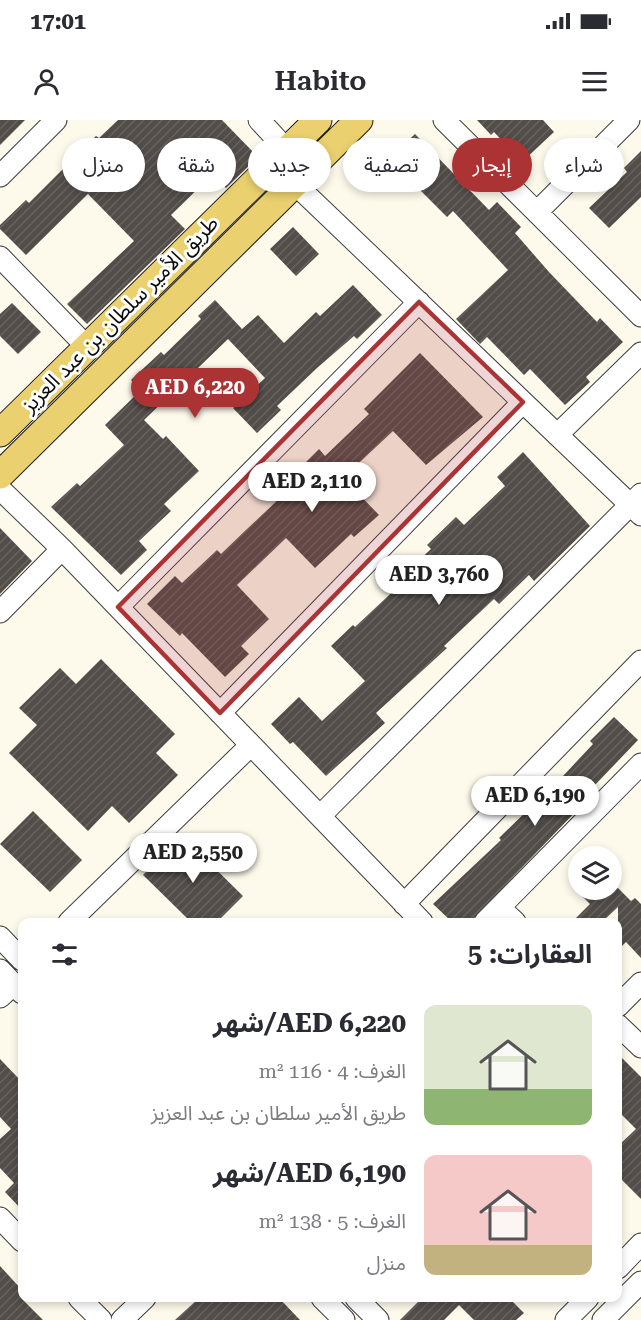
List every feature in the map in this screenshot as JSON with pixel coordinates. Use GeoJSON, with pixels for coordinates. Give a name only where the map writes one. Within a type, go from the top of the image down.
{"type":"FeatureCollection","features":[{"type":"Feature","properties":{"kind":"main road","name":"طريق الأمير سلطان بن عبد العزيز"},"geometry":{"type":"LineString","coordinates":[[299,138],[318,120]]}},
{"type":"Feature","properties":{"kind":"main road","name":"طريق الأمير سلطان بن عبد العزيز"},"geometry":{"type":"LineString","coordinates":[[331,147],[359,120]]}},
{"type":"Feature","properties":{"kind":"main road","name":"طريق الأمير سلطان بن عبد العزيز"},"geometry":{"type":"LineString","coordinates":[[0,432],[248,189]]}},
{"type":"Feature","properties":{"kind":"main road","name":"طريق الأمير سلطان بن عبد العزيز"},"geometry":{"type":"LineString","coordinates":[[0,474],[285,192]]}},
{"type":"Feature","properties":{"kind":"street"},"geometry":{"type":"LineString","coordinates":[[0,176],[56,120]]}},
{"type":"Feature","properties":{"kind":"street"},"geometry":{"type":"LineString","coordinates":[[259,120],[276,138]]}},
{"type":"Feature","properties":{"kind":"street"},"geometry":{"type":"LineString","coordinates":[[444,120],[641,316]]}},
{"type":"Feature","properties":{"kind":"street"},"geometry":{"type":"LineString","coordinates":[[537,212],[629,120]]}},
{"type":"Feature","properties":{"kind":"street"},"geometry":{"type":"LineString","coordinates":[[303,192],[557,435],[637,505],[320,816]]}},
{"type":"Feature","properties":{"kind":"street"},"geometry":{"type":"LineString","coordinates":[[0,256],[87,348]]}},
{"type":"Feature","properties":{"kind":"street"},"geometry":{"type":"LineString","coordinates":[[118,607],[419,302]]}},
{"type":"Feature","properties":{"kind":"street"},"geometry":{"type":"LineString","coordinates":[[557,435],[641,353]]}},
{"type":"Feature","properties":{"kind":"street"},"geometry":{"type":"LineString","coordinates":[[220,713],[523,402]]}},
{"type":"Feature","properties":{"kind":"street"},"geometry":{"type":"LineString","coordinates":[[0,489],[62,549],[418,918]]}},
{"type":"Feature","properties":{"kind":"street"},"geometry":{"type":"LineString","coordinates":[[0,612],[62,549]]}},
{"type":"Feature","properties":{"kind":"street"},"geometry":{"type":"LineString","coordinates":[[404,904],[641,661]]}},
{"type":"Feature","properties":{"kind":"street"},"geometry":{"type":"LineString","coordinates":[[73,918],[251,745]]}},
{"type":"Feature","properties":{"kind":"street"},"geometry":{"type":"LineString","coordinates":[[492,915],[641,764]]}},
{"type":"Feature","properties":{"kind":"street"},"geometry":{"type":"LineString","coordinates":[[0,937],[18,956]]}},
{"type":"Feature","properties":{"kind":"street"},"geometry":{"type":"LineString","coordinates":[[622,1002],[641,983]]}},
{"type":"Feature","properties":{"kind":"street"},"geometry":{"type":"LineString","coordinates":[[622,1028],[641,1047]]}},
{"type":"Feature","properties":{"kind":"street"},"geometry":{"type":"LineString","coordinates":[[0,1218],[18,1237]]}},
{"type":"Feature","properties":{"kind":"street"},"geometry":{"type":"LineString","coordinates":[[622,1264],[641,1244]]}},
{"type":"Feature","properties":{"kind":"street"},"geometry":{"type":"LineString","coordinates":[[622,1301],[641,1282]]}},
{"type":"Feature","properties":{"kind":"street"},"geometry":{"type":"LineString","coordinates":[[83,1302],[101,1320]]}},
{"type":"Feature","properties":{"kind":"street"},"geometry":{"type":"LineString","coordinates":[[122,1320],[141,1302]]}},
{"type":"Feature","properties":{"kind":"street"},"geometry":{"type":"LineString","coordinates":[[326,1302],[344,1320]]}},
{"type":"Feature","properties":{"kind":"street"},"geometry":{"type":"LineString","coordinates":[[360,1302],[378,1320]]}},
{"type":"Feature","properties":{"kind":"street"},"geometry":{"type":"LineString","coordinates":[[603,1320],[621,1302]]}},
{"type":"Feature","properties":{"kind":"highlighted area"},"geometry":{"type":"Polygon","coordinates":[[[419,302],[523,402],[220,713],[118,607],[419,302]]]}},
{"type":"Feature","properties":{"kind":"building"},"geometry":{"type":"Polygon","coordinates":[[[0,120],[25,120],[0,145],[0,120]]]}},
{"type":"Feature","properties":{"kind":"building"},"geometry":{"type":"Polygon","coordinates":[[[118,120],[222,120],[248,147],[248,167],[236,178],[236,138],[157,138],[157,192],[195,192],[171,215],[185,229],[87,324],[67,304],[134,241],[88,194],[26,255],[0,229],[0,225],[26,200],[29,203],[62,170],[62,192],[145,192],[145,138],[99,138],[118,120]]]}},
{"type":"Feature","properties":{"kind":"building"},"geometry":{"type":"Polygon","coordinates":[[[477,120],[543,120],[554,132],[548,138],[544,138],[544,141],[532,153],[532,138],[500,138],[494,132],[491,135],[477,120]]]}},
{"type":"Feature","properties":{"kind":"building"},"geometry":{"type":"Polygon","coordinates":[[[641,151],[641,197],[609,228],[589,208],[606,192],[624,192],[624,175],[627,172],[624,168],[641,151]]]}},
{"type":"Feature","properties":{"kind":"building"},"geometry":{"type":"Polygon","coordinates":[[[440,160],[452,172],[452,192],[471,192],[489,210],[497,202],[521,227],[515,233],[549,272],[597,322],[600,318],[623,342],[586,377],[590,382],[565,405],[530,369],[524,375],[487,337],[480,344],[456,319],[508,270],[453,211],[447,217],[422,192],[440,192],[440,160]]]}},
{"type":"Feature","properties":{"kind":"building"},"geometry":{"type":"Polygon","coordinates":[[[293,227],[319,254],[296,276],[270,249],[293,227]]]}},
{"type":"Feature","properties":{"kind":"building"},"geometry":{"type":"Polygon","coordinates":[[[353,285],[382,315],[357,339],[354,336],[317,368],[277,406],[281,410],[257,433],[233,408],[265,378],[228,339],[144,420],[163,439],[166,436],[199,471],[164,504],[171,511],[139,541],[147,550],[121,575],[51,507],[77,483],[80,486],[124,445],[105,425],[141,390],[131,380],[161,352],[164,355],[201,319],[198,316],[215,300],[242,329],[258,315],[284,343],[316,312],[320,316],[353,285]]]}},
{"type":"Feature","properties":{"kind":"building"},"geometry":{"type":"Polygon","coordinates":[[[12,303],[41,332],[18,354],[0,336],[0,314],[12,303]]]}},
{"type":"Feature","properties":{"kind":"building"},"geometry":{"type":"Polygon","coordinates":[[[420,353],[483,417],[426,465],[393,431],[345,476],[345,480],[379,515],[354,537],[351,534],[315,568],[286,538],[237,585],[269,619],[241,646],[249,654],[225,677],[182,633],[180,636],[147,604],[175,576],[182,583],[217,550],[221,554],[299,480],[293,475],[319,449],[325,456],[369,414],[364,409],[420,353]]]}},
{"type":"Feature","properties":{"kind":"building"},"geometry":{"type":"Polygon","coordinates":[[[523,452],[590,526],[534,581],[529,575],[499,604],[494,599],[444,646],[447,648],[376,713],[385,723],[326,776],[293,742],[290,744],[271,724],[299,697],[322,721],[365,681],[331,646],[403,582],[400,578],[431,549],[427,545],[456,517],[464,525],[505,486],[497,477],[523,452]]]}},
{"type":"Feature","properties":{"kind":"building"},"geometry":{"type":"Polygon","coordinates":[[[0,528],[32,561],[0,594],[0,528]]]}},
{"type":"Feature","properties":{"kind":"building"},"geometry":{"type":"Polygon","coordinates":[[[101,659],[175,734],[156,753],[178,775],[129,823],[112,806],[88,831],[9,753],[37,725],[19,708],[60,668],[76,684],[101,659]]]}},
{"type":"Feature","properties":{"kind":"building"},"geometry":{"type":"Polygon","coordinates":[[[614,717],[638,740],[576,805],[579,808],[474,918],[448,918],[433,904],[501,840],[499,838],[564,775],[593,744],[590,741],[614,717]]]}},
{"type":"Feature","properties":{"kind":"building"},"geometry":{"type":"Polygon","coordinates":[[[33,811],[82,860],[50,892],[0,844],[33,811]]]}},
{"type":"Feature","properties":{"kind":"building"},"geometry":{"type":"Polygon","coordinates":[[[182,836],[243,896],[221,918],[187,918],[143,875],[182,836]]]}},
{"type":"Feature","properties":{"kind":"building"},"geometry":{"type":"Polygon","coordinates":[[[622,892],[631,901],[635,898],[641,904],[641,958],[626,942],[622,946],[622,918],[618,918],[618,907],[606,918],[576,918],[590,904],[586,900],[622,900],[622,892]]]}},
{"type":"Feature","properties":{"kind":"building"},"geometry":{"type":"Polygon","coordinates":[[[622,1058],[641,1077],[641,1199],[622,1180],[622,1142],[636,1129],[622,1115],[622,1058]]]}},
{"type":"Feature","properties":{"kind":"building"},"geometry":{"type":"Polygon","coordinates":[[[0,1059],[18,1078],[18,1206],[5,1192],[14,1183],[0,1168],[0,1139],[11,1129],[0,1117],[0,1059]]]}},
{"type":"Feature","properties":{"kind":"building"},"geometry":{"type":"Polygon","coordinates":[[[0,1266],[18,1286],[18,1302],[25,1302],[43,1320],[0,1320],[0,1266]]]}},
{"type":"Feature","properties":{"kind":"building"},"geometry":{"type":"Polygon","coordinates":[[[195,1302],[283,1302],[300,1320],[175,1320],[195,1302]]]}},
{"type":"Feature","properties":{"kind":"building"},"geometry":{"type":"Polygon","coordinates":[[[418,1302],[513,1302],[524,1313],[516,1320],[474,1320],[459,1305],[444,1320],[400,1320],[418,1302]]]}}]}
